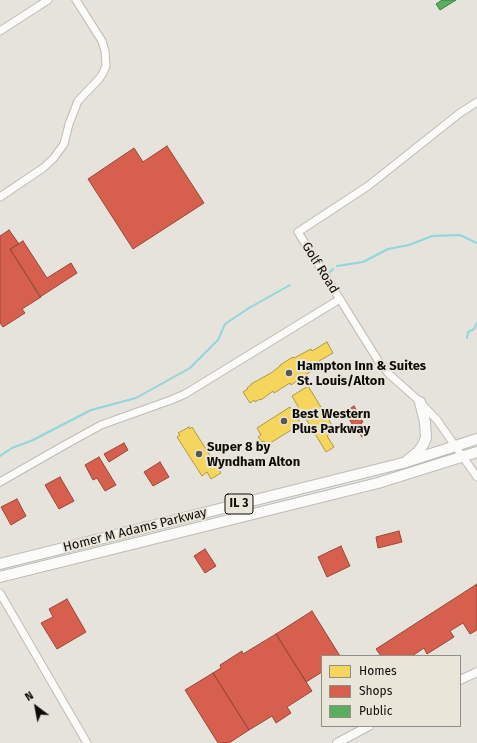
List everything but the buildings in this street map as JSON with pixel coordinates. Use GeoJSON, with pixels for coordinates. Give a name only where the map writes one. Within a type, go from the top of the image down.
{"type":"FeatureCollection","features":[{"type":"Feature","properties":{"kind":"main road"},"geometry":{"type":"LineString","coordinates":[[403,463],[418,452],[426,438],[425,422],[420,402]]}},
{"type":"Feature","properties":{"kind":"main road","name":"Homer M Adams Parkway"},"geometry":{"type":"LineString","coordinates":[[0,564],[403,463],[477,439]]}},
{"type":"Feature","properties":{"kind":"main road","name":"Homer M Adams Parkway"},"geometry":{"type":"LineString","coordinates":[[0,577],[363,487],[477,452]]}},
{"type":"Feature","properties":{"kind":"street"},"geometry":{"type":"LineString","coordinates":[[0,31],[48,0]]}},
{"type":"Feature","properties":{"kind":"street"},"geometry":{"type":"LineString","coordinates":[[0,197],[53,160],[64,144],[68,124],[78,101],[99,79],[106,66],[105,50],[102,42],[76,0]]}},
{"type":"Feature","properties":{"kind":"street","name":"Golf Road"},"geometry":{"type":"LineString","coordinates":[[477,102],[460,113],[368,186],[298,232],[379,362],[390,376],[420,402],[437,420],[477,477]]}},
{"type":"Feature","properties":{"kind":"street"},"geometry":{"type":"LineString","coordinates":[[0,482],[101,426],[185,394],[340,299]]}},
{"type":"Feature","properties":{"kind":"street"},"geometry":{"type":"LineString","coordinates":[[0,593],[87,743]]}},
{"type":"Feature","properties":{"kind":"street"},"geometry":{"type":"LineString","coordinates":[[461,680],[477,672]]}},
{"type":"Feature","properties":{"kind":"street"},"geometry":{"type":"LineString","coordinates":[[338,743],[368,727]]}},
{"type":"Feature","properties":{"kind":"waterway"},"geometry":{"type":"LineString","coordinates":[[337,266],[363,262],[388,249],[409,245],[432,236],[460,235],[477,243]]}},
{"type":"Feature","properties":{"kind":"waterway"},"geometry":{"type":"LineString","coordinates":[[329,273],[333,269]]}},
{"type":"Feature","properties":{"kind":"waterway"},"geometry":{"type":"LineString","coordinates":[[0,456],[12,448],[33,440],[91,410],[136,398],[190,368],[218,340],[225,324],[249,308],[290,285]]}},
{"type":"Feature","properties":{"kind":"waterway"},"geometry":{"type":"LineString","coordinates":[[467,338],[468,332],[474,329],[477,323]]}},
{"type":"Feature","properties":{"kind":"place","name":"Hampton Inn & Suites St. Louis/Alton"},"geometry":{"type":"Point","coordinates":[289,373]}},
{"type":"Feature","properties":{"kind":"place","name":"Best Western Plus Parkway"},"geometry":{"type":"Point","coordinates":[284,421]}},
{"type":"Feature","properties":{"kind":"place","name":"Super 8 by Wyndham Alton"},"geometry":{"type":"Point","coordinates":[199,454]}}]}
